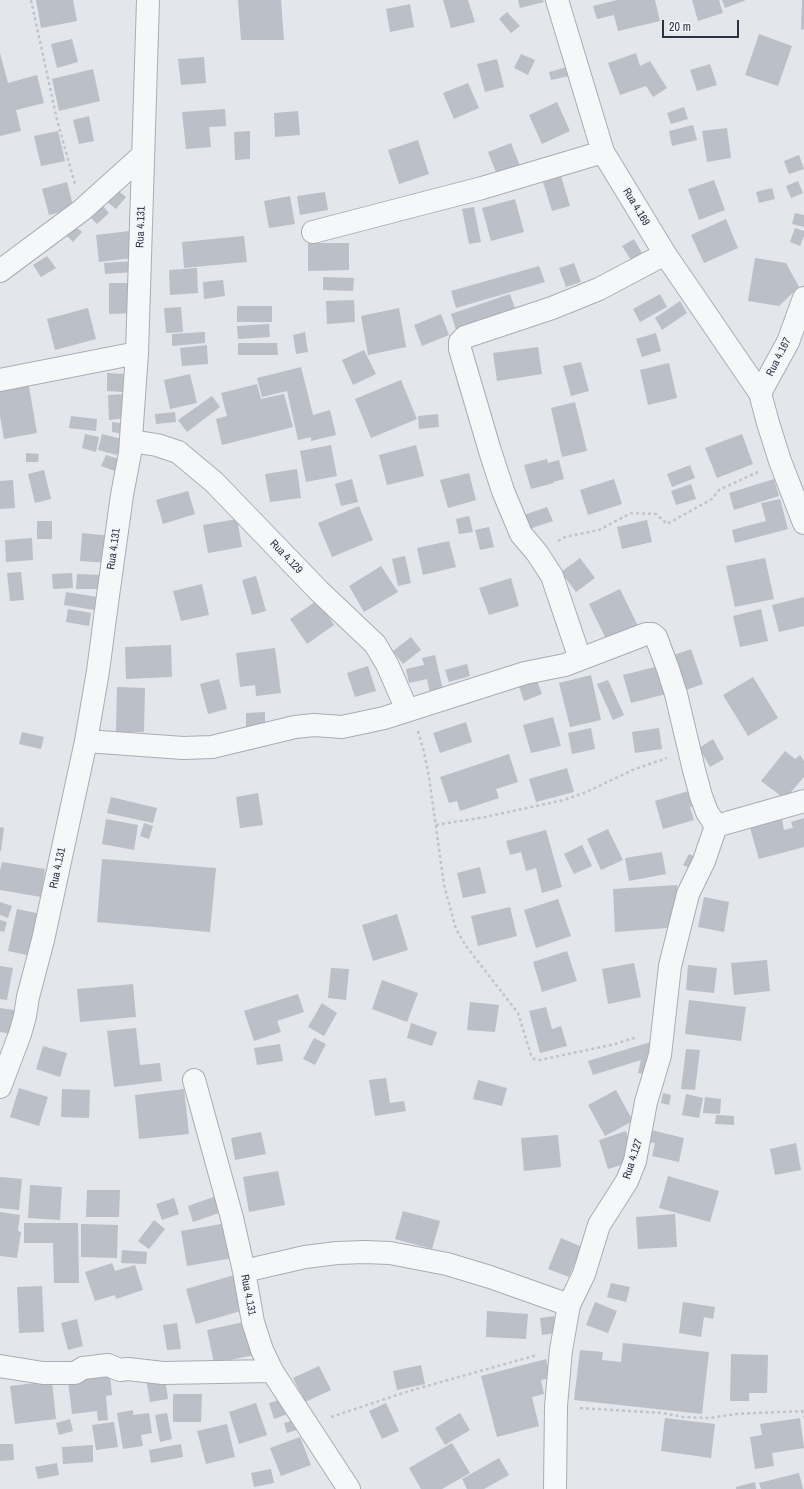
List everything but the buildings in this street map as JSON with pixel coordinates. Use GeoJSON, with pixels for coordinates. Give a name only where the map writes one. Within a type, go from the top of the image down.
{"type":"FeatureCollection","features":[{"type":"Feature","properties":{"kind":"street","name":"Rua 4.131"},"geometry":{"type":"LineString","coordinates":[[0,1087],[20,1034],[25,1016],[86,741],[98,671],[131,441],[137,353],[148,0]]}},
{"type":"Feature","properties":{"kind":"street","name":"Rua 4.169"},"geometry":{"type":"LineString","coordinates":[[557,0],[603,152],[665,254],[760,393],[780,461],[804,523]]}},
{"type":"Feature","properties":{"kind":"street"},"geometry":{"type":"LineString","coordinates":[[313,232],[482,188],[603,152]]}},
{"type":"Feature","properties":{"kind":"street"},"geometry":{"type":"LineString","coordinates":[[0,271],[82,210],[143,155]]}},
{"type":"Feature","properties":{"kind":"street"},"geometry":{"type":"LineString","coordinates":[[580,659],[552,576],[537,553],[521,534],[503,491],[460,349],[460,342],[465,337],[552,308],[599,289],[665,254]]}},
{"type":"Feature","properties":{"kind":"street","name":"Rua 4.167"},"geometry":{"type":"LineString","coordinates":[[760,393],[788,342],[804,298]]}},
{"type":"Feature","properties":{"kind":"street"},"geometry":{"type":"LineString","coordinates":[[0,380],[137,353]]}},
{"type":"Feature","properties":{"kind":"street","name":"Rua 4.129"},"geometry":{"type":"LineString","coordinates":[[131,441],[157,445],[178,452],[214,482],[319,591],[375,644],[387,664],[407,710]]}},
{"type":"Feature","properties":{"kind":"street"},"geometry":{"type":"LineString","coordinates":[[86,741],[183,748],[212,747],[295,726],[342,727],[384,718],[525,673],[565,664],[646,634],[652,634],[656,637],[676,694],[694,770],[707,812],[716,826],[804,801]]}},
{"type":"Feature","properties":{"kind":"street","name":"Rua 4.127"},"geometry":{"type":"LineString","coordinates":[[556,1489],[556,1406],[561,1350],[569,1305],[584,1274],[599,1225],[627,1181],[635,1161],[646,1102],[660,1055],[670,966],[688,894],[706,855],[716,826]]}},
{"type":"Feature","properties":{"kind":"street","name":"Rua 4.131"},"geometry":{"type":"LineString","coordinates":[[194,1080],[232,1218],[244,1271],[253,1322],[262,1350],[272,1371],[349,1489]]}},
{"type":"Feature","properties":{"kind":"street"},"geometry":{"type":"LineString","coordinates":[[244,1271],[285,1261],[337,1253],[390,1253],[447,1264],[490,1277],[569,1305]]}},
{"type":"Feature","properties":{"kind":"street"},"geometry":{"type":"LineString","coordinates":[[0,1366],[43,1373],[75,1373],[83,1368],[108,1365],[120,1370],[128,1369],[164,1373],[272,1371]]}},
{"type":"Feature","properties":{"kind":"path"},"geometry":{"type":"LineString","coordinates":[[31,0],[57,120],[82,210]]}},
{"type":"Feature","properties":{"kind":"path"},"geometry":{"type":"LineString","coordinates":[[537,553],[565,537],[599,530],[631,513],[656,514],[666,524],[712,499],[719,490],[780,461]]}},
{"type":"Feature","properties":{"kind":"path"},"geometry":{"type":"LineString","coordinates":[[407,710],[419,733],[424,752],[444,885],[456,929],[466,946],[518,1013],[531,1055],[534,1059],[540,1060],[615,1044],[664,1027]]}},
{"type":"Feature","properties":{"kind":"path"},"geometry":{"type":"LineString","coordinates":[[436,825],[485,817],[564,800],[584,793],[635,769],[689,749]]}},
{"type":"Feature","properties":{"kind":"path"},"geometry":{"type":"LineString","coordinates":[[308,1424],[409,1391],[540,1354],[561,1350]]}},
{"type":"Feature","properties":{"kind":"path"},"geometry":{"type":"LineString","coordinates":[[556,1406],[710,1418],[735,1414],[802,1411],[804,1417]]}}]}
